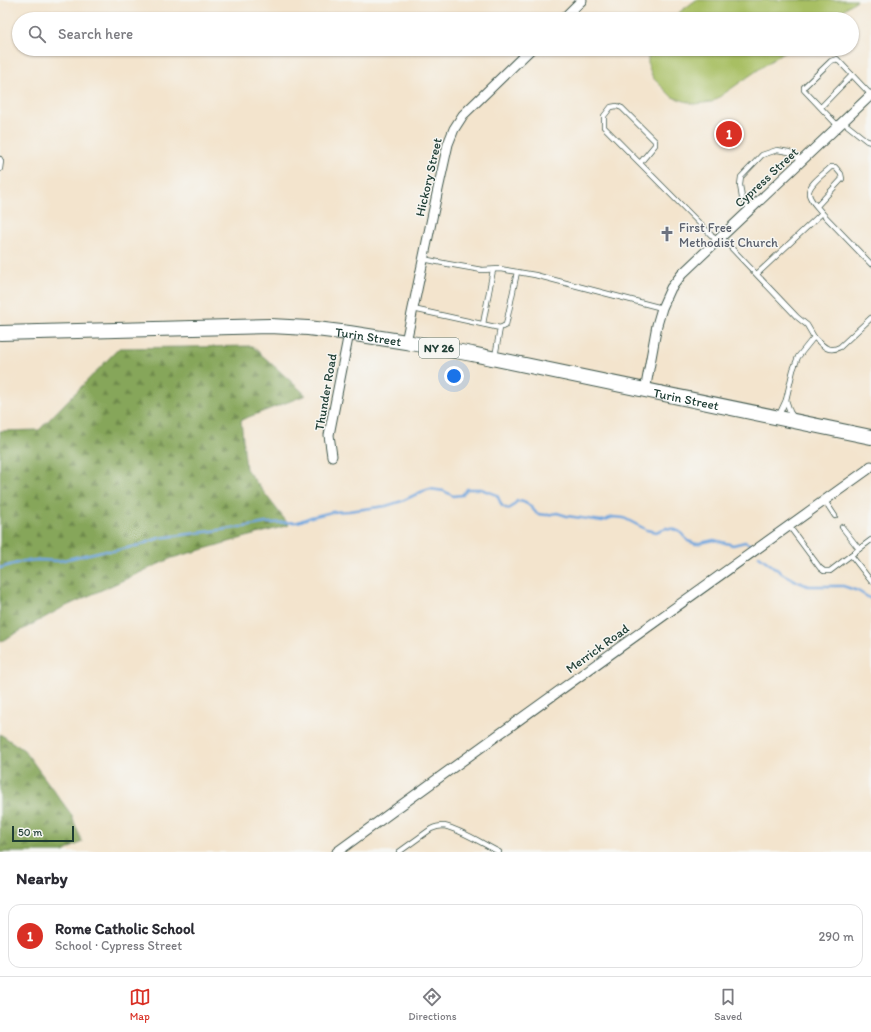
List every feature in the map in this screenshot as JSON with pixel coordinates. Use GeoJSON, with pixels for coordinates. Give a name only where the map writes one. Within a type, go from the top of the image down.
{"type":"FeatureCollection","features":[{"type":"Feature","properties":{"kind":"main road","name":"Turin Street"},"geometry":{"type":"LineString","coordinates":[[0,333],[270,326],[308,328],[406,342],[494,359],[871,437]]}},
{"type":"Feature","properties":{"kind":"street"},"geometry":{"type":"LineString","coordinates":[[570,12],[582,0]]}},
{"type":"Feature","properties":{"kind":"street","name":"Hickory Street"},"geometry":{"type":"LineString","coordinates":[[406,342],[448,144],[454,129],[463,116],[525,56]]}},
{"type":"Feature","properties":{"kind":"street","name":"Cypress Street"},"geometry":{"type":"LineString","coordinates":[[645,391],[657,325],[662,308],[671,288],[682,274],[871,95]]}},
{"type":"Feature","properties":{"kind":"street","name":"Thunder Road"},"geometry":{"type":"LineString","coordinates":[[332,456],[329,435],[349,333]]}},
{"type":"Feature","properties":{"kind":"street","name":"Merrick Road"},"geometry":{"type":"LineString","coordinates":[[337,852],[825,501],[871,466]]}},
{"type":"Feature","properties":{"kind":"lane"},"geometry":{"type":"LineString","coordinates":[[871,95],[837,59],[831,60],[804,87],[804,90],[840,124],[866,141],[871,142]]}},
{"type":"Feature","properties":{"kind":"lane"},"geometry":{"type":"LineString","coordinates":[[821,107],[852,76]]}},
{"type":"Feature","properties":{"kind":"lane"},"geometry":{"type":"LineString","coordinates":[[640,163],[655,145],[655,141],[622,108],[617,106],[611,107],[604,116],[604,126],[640,163],[757,274],[797,317],[807,325],[814,337],[822,345],[829,350],[834,350],[840,347],[871,318]]}},
{"type":"Feature","properties":{"kind":"lane"},"geometry":{"type":"LineString","coordinates":[[750,210],[742,198],[740,185],[741,177],[762,155],[777,150],[789,152],[802,160]]}},
{"type":"Feature","properties":{"kind":"lane"},"geometry":{"type":"LineString","coordinates":[[0,159],[0,169]]}},
{"type":"Feature","properties":{"kind":"lane"},"geometry":{"type":"LineString","coordinates":[[817,206],[842,179],[841,174],[835,168],[831,167],[812,184],[808,193],[810,197],[822,213],[871,264]]}},
{"type":"Feature","properties":{"kind":"lane"},"geometry":{"type":"LineString","coordinates":[[757,274],[822,213]]}},
{"type":"Feature","properties":{"kind":"lane"},"geometry":{"type":"LineString","coordinates":[[423,259],[482,270],[500,269],[542,276],[662,308]]}},
{"type":"Feature","properties":{"kind":"lane"},"geometry":{"type":"LineString","coordinates":[[483,324],[493,270]]}},
{"type":"Feature","properties":{"kind":"lane"},"geometry":{"type":"LineString","coordinates":[[413,309],[500,328],[506,325],[517,272]]}},
{"type":"Feature","properties":{"kind":"lane"},"geometry":{"type":"LineString","coordinates":[[494,359],[500,328]]}},
{"type":"Feature","properties":{"kind":"lane"},"geometry":{"type":"LineString","coordinates":[[778,418],[786,400],[793,370],[798,357],[814,337]]}},
{"type":"Feature","properties":{"kind":"lane"},"geometry":{"type":"LineString","coordinates":[[786,400],[790,412],[797,422]]}},
{"type":"Feature","properties":{"kind":"lane"},"geometry":{"type":"LineString","coordinates":[[825,501],[835,516]]}},
{"type":"Feature","properties":{"kind":"lane"},"geometry":{"type":"LineString","coordinates":[[789,526],[820,568],[824,571],[830,571],[871,540]]}},
{"type":"Feature","properties":{"kind":"lane"},"geometry":{"type":"LineString","coordinates":[[842,527],[859,550]]}},
{"type":"Feature","properties":{"kind":"lane"},"geometry":{"type":"LineString","coordinates":[[851,555],[871,581]]}},
{"type":"Feature","properties":{"kind":"lane"},"geometry":{"type":"LineString","coordinates":[[399,852],[436,826],[454,829],[499,852]]}},
{"type":"Feature","properties":{"kind":"green space"},"geometry":{"type":"Polygon","coordinates":[[[696,0],[857,0],[840,12],[680,12],[696,0]]]}},
{"type":"Feature","properties":{"kind":"green space"},"geometry":{"type":"Polygon","coordinates":[[[648,56],[778,56],[712,102],[694,104],[672,97],[653,78],[648,65],[648,56]]]}},
{"type":"Feature","properties":{"kind":"green space"},"geometry":{"type":"Polygon","coordinates":[[[252,346],[306,395],[241,420],[246,469],[289,525],[172,558],[62,608],[0,642],[0,431],[39,430],[119,348],[252,346]]]}},
{"type":"Feature","properties":{"kind":"green space"},"geometry":{"type":"Polygon","coordinates":[[[0,734],[24,750],[71,814],[82,842],[63,852],[0,852],[0,734]]]}},
{"type":"Feature","properties":{"kind":"waterway"},"geometry":{"type":"LineString","coordinates":[[0,568],[24,561],[59,561],[102,551],[114,551],[140,545],[159,538],[266,523],[298,522],[332,512],[386,506],[430,489],[444,491],[453,496],[462,495],[467,489],[481,489],[497,495],[502,506],[508,509],[517,501],[520,501],[528,505],[537,514],[547,515],[557,513],[567,516],[602,521],[613,517],[624,518],[647,530],[656,532],[666,528],[673,529],[680,532],[688,541],[696,544],[714,540],[733,545],[745,542],[751,545]]}},
{"type":"Feature","properties":{"kind":"waterway"},"geometry":{"type":"LineString","coordinates":[[759,556],[783,574],[808,586],[843,586],[858,591],[871,599]]}},
{"type":"Feature","properties":{"kind":"place","name":"Rome Catholic School"},"geometry":{"type":"Point","coordinates":[729,134]}},
{"type":"Feature","properties":{"kind":"place","name":"First Free Methodist Church"},"geometry":{"type":"Point","coordinates":[667,234]}}]}
